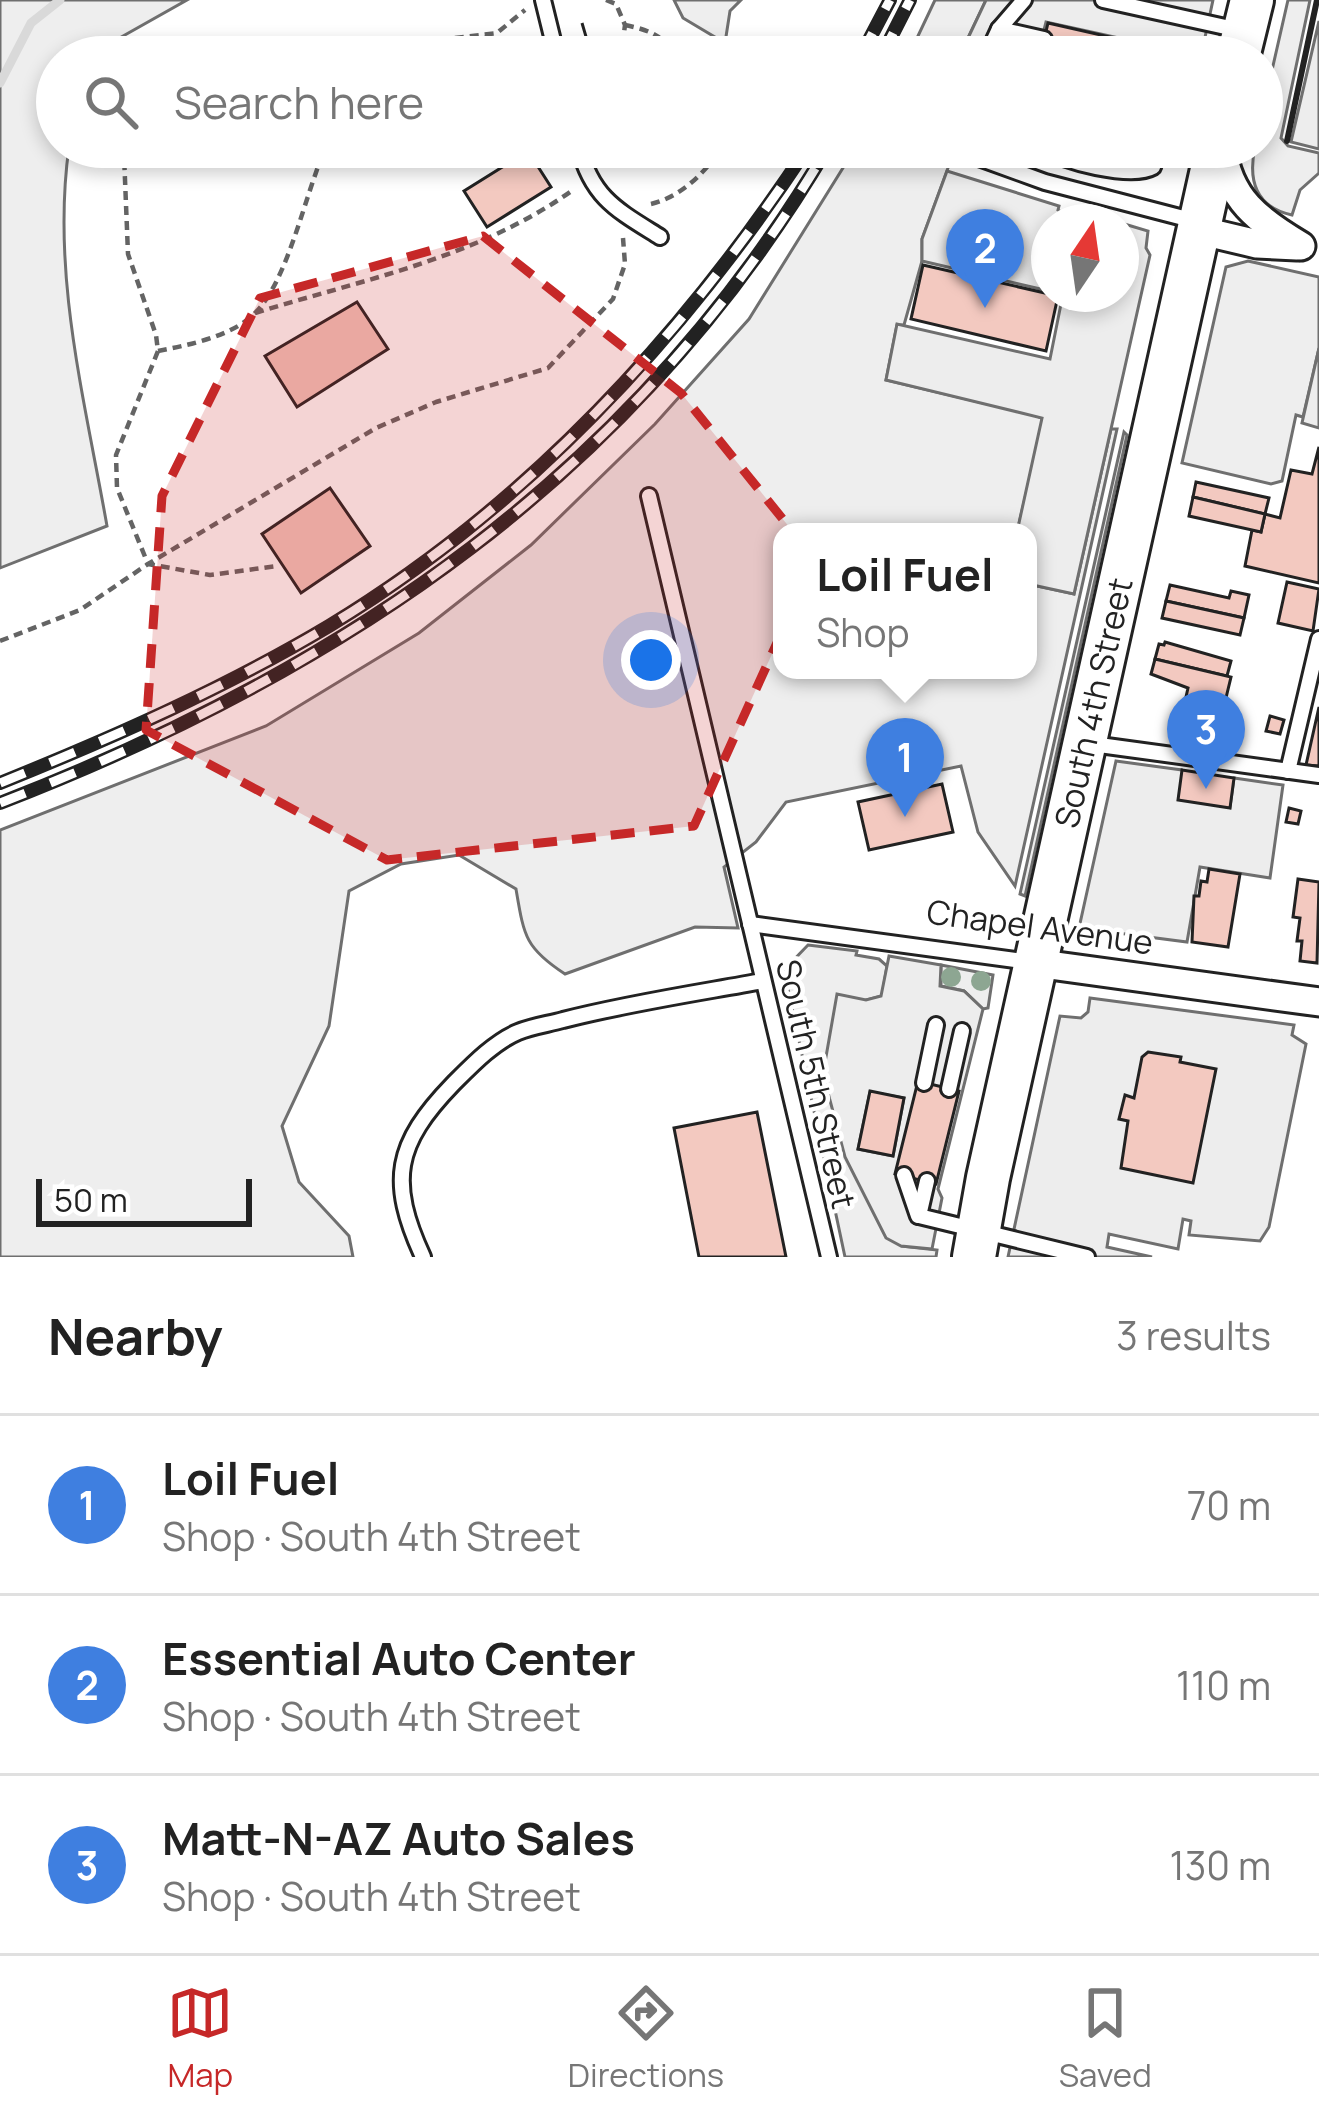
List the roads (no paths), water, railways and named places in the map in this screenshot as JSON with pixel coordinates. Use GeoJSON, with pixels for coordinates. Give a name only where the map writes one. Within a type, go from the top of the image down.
{"type":"FeatureCollection","features":[{"type":"Feature","properties":{"kind":"main road","name":"South 4th Street"},"geometry":{"type":"LineString","coordinates":[[977,1244],[1083,742],[1214,168]]}},
{"type":"Feature","properties":{"kind":"street"},"geometry":{"type":"LineString","coordinates":[[1225,168],[1238,199],[1256,218],[1310,248]]}},
{"type":"Feature","properties":{"kind":"street"},"geometry":{"type":"LineString","coordinates":[[1199,226],[1257,244],[1310,248]]}},
{"type":"Feature","properties":{"kind":"street","name":"Chapel Avenue"},"geometry":{"type":"LineString","coordinates":[[1035,963],[1319,1002]]}},
{"type":"Feature","properties":{"kind":"lane"},"geometry":{"type":"LineString","coordinates":[[543,0],[552,36]]}},
{"type":"Feature","properties":{"kind":"lane"},"geometry":{"type":"LineString","coordinates":[[996,36],[1024,0]]}},
{"type":"Feature","properties":{"kind":"lane"},"geometry":{"type":"LineString","coordinates":[[1103,0],[1245,29]]}},
{"type":"Feature","properties":{"kind":"lane"},"geometry":{"type":"LineString","coordinates":[[999,29],[1030,36]]}},
{"type":"Feature","properties":{"kind":"lane"},"geometry":{"type":"LineString","coordinates":[[585,168],[588,180],[619,211],[659,238]]}},
{"type":"Feature","properties":{"kind":"lane"},"geometry":{"type":"LineString","coordinates":[[1010,168],[1199,226]]}},
{"type":"Feature","properties":{"kind":"lane"},"geometry":{"type":"LineString","coordinates":[[1109,168],[1141,174],[1152,168]]}},
{"type":"Feature","properties":{"kind":"lane","name":"South 5th Street"},"geometry":{"type":"LineString","coordinates":[[649,496],[829,1257]]}},
{"type":"Feature","properties":{"kind":"lane"},"geometry":{"type":"LineString","coordinates":[[1288,771],[1319,638]]}},
{"type":"Feature","properties":{"kind":"lane"},"geometry":{"type":"LineString","coordinates":[[1083,742],[1319,775]]}},
{"type":"Feature","properties":{"kind":"lane","name":"Chapel Avenue"},"geometry":{"type":"LineString","coordinates":[[750,924],[1035,963]]}},
{"type":"Feature","properties":{"kind":"lane"},"geometry":{"type":"LineString","coordinates":[[423,1257],[405,1217],[399,1175],[407,1142],[426,1112],[475,1061],[517,1032],[592,1012],[764,981]]}},
{"type":"Feature","properties":{"kind":"lane"},"geometry":{"type":"LineString","coordinates":[[924,1083],[937,1025]]}},
{"type":"Feature","properties":{"kind":"lane"},"geometry":{"type":"LineString","coordinates":[[949,1089],[962,1030]]}},
{"type":"Feature","properties":{"kind":"lane"},"geometry":{"type":"LineString","coordinates":[[904,1175],[919,1216],[977,1244],[1087,1257]]}},
{"type":"Feature","properties":{"kind":"lane"},"geometry":{"type":"LineString","coordinates":[[919,1216],[927,1181]]}},
{"type":"Feature","properties":{"kind":"waterway"},"geometry":{"type":"LineString","coordinates":[[0,83],[31,23],[60,0]]}},
{"type":"Feature","properties":{"kind":"railway"},"geometry":{"type":"LineString","coordinates":[[871,36],[890,0]]}},
{"type":"Feature","properties":{"kind":"railway"},"geometry":{"type":"LineString","coordinates":[[892,36],[910,0]]}},
{"type":"Feature","properties":{"kind":"railway"},"geometry":{"type":"LineString","coordinates":[[0,783],[168,711],[290,649],[401,579],[470,527],[534,472],[653,351],[708,286],[793,168]]}},
{"type":"Feature","properties":{"kind":"railway"},"geometry":{"type":"LineString","coordinates":[[0,803],[127,750],[249,690],[364,623],[472,547],[573,462],[666,368],[752,263],[814,168]]}},
{"type":"Feature","properties":{"kind":"place","name":"Essential Auto Center"},"geometry":{"type":"Point","coordinates":[985,308]}},
{"type":"Feature","properties":{"kind":"place","name":"Matt-N-AZ Auto Sales"},"geometry":{"type":"Point","coordinates":[1206,789]}},
{"type":"Feature","properties":{"kind":"place","name":"Loil Fuel"},"geometry":{"type":"Point","coordinates":[905,817]}}]}
